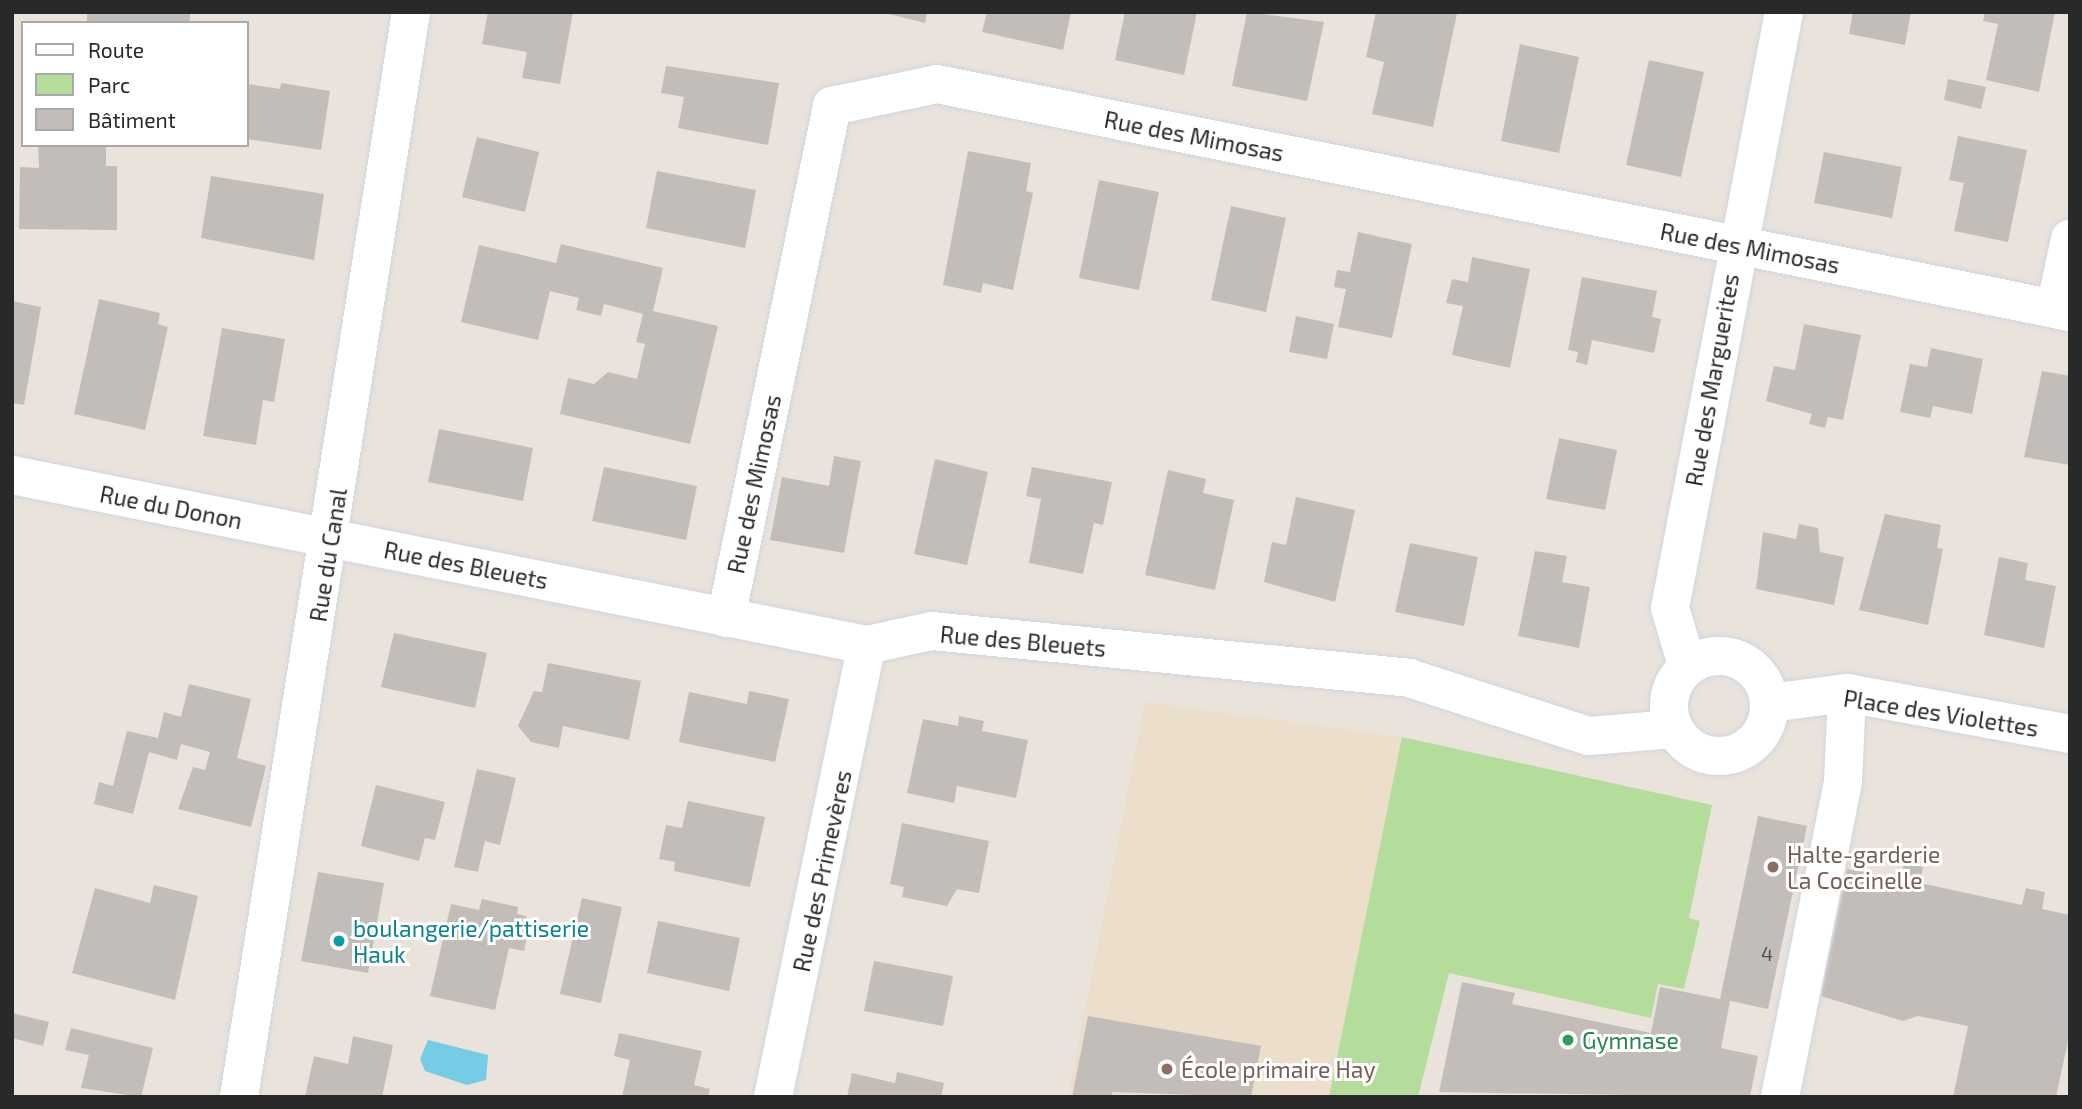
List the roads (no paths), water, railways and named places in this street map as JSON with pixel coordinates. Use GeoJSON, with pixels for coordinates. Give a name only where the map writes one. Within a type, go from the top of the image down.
{"type":"FeatureCollection","features":[{"type":"Feature","properties":{"kind":"street","name":"Rue du Canal"},"geometry":{"type":"LineString","coordinates":[[239,1097],[331,538],[411,12]]}},
{"type":"Feature","properties":{"kind":"street","name":"Rue des Marguerites"},"geometry":{"type":"LineString","coordinates":[[1687,665],[1670,608],[1736,245],[1784,12]]}},
{"type":"Feature","properties":{"kind":"street","name":"Rue des Mimosas"},"geometry":{"type":"LineString","coordinates":[[726,618],[832,106],[937,84],[2062,311]]}},
{"type":"Feature","properties":{"kind":"street"},"geometry":{"type":"LineString","coordinates":[[2062,311],[2070,239]]}},
{"type":"Feature","properties":{"kind":"street","name":"Rue du Donon"},"geometry":{"type":"LineString","coordinates":[[12,475],[331,538]]}},
{"type":"Feature","properties":{"kind":"street","name":"Rue des Bleuets"},"geometry":{"type":"LineString","coordinates":[[331,538],[867,645],[932,631],[1409,678],[1589,736],[1674,729]]}},
{"type":"Feature","properties":{"kind":"street","name":"Rue des Primevères"},"geometry":{"type":"LineString","coordinates":[[773,1097],[867,645]]}},
{"type":"Feature","properties":{"kind":"street"},"geometry":{"type":"LineString","coordinates":[[1720,654],[1742,660],[1759,674],[1770,704],[1756,740],[1734,754],[1695,751],[1674,729],[1669,697],[1687,665],[1720,654]]}},
{"type":"Feature","properties":{"kind":"street"},"geometry":{"type":"LineString","coordinates":[[1780,1097],[1843,782],[1847,693]]}},
{"type":"Feature","properties":{"kind":"street","name":"Place des Violettes"},"geometry":{"type":"LineString","coordinates":[[1770,704],[1847,693],[2070,734]]}},
{"type":"Feature","properties":{"kind":"water"},"geometry":{"type":"Polygon","coordinates":[[[428,1040],[488,1055],[486,1080],[467,1085],[425,1071],[420,1059],[428,1040]]]}},
{"type":"Feature","properties":{"kind":"place","name":"Halte-garderie La Coccinelle"},"geometry":{"type":"Point","coordinates":[1773,867]}},
{"type":"Feature","properties":{"kind":"place","name":"boulangerie/pattiserie Hauk"},"geometry":{"type":"Point","coordinates":[339,941]}},
{"type":"Feature","properties":{"kind":"place","name":"Gymnase"},"geometry":{"type":"Point","coordinates":[1568,1040]}},
{"type":"Feature","properties":{"kind":"place","name":"École primaire Hay"},"geometry":{"type":"Point","coordinates":[1167,1069]}}]}
